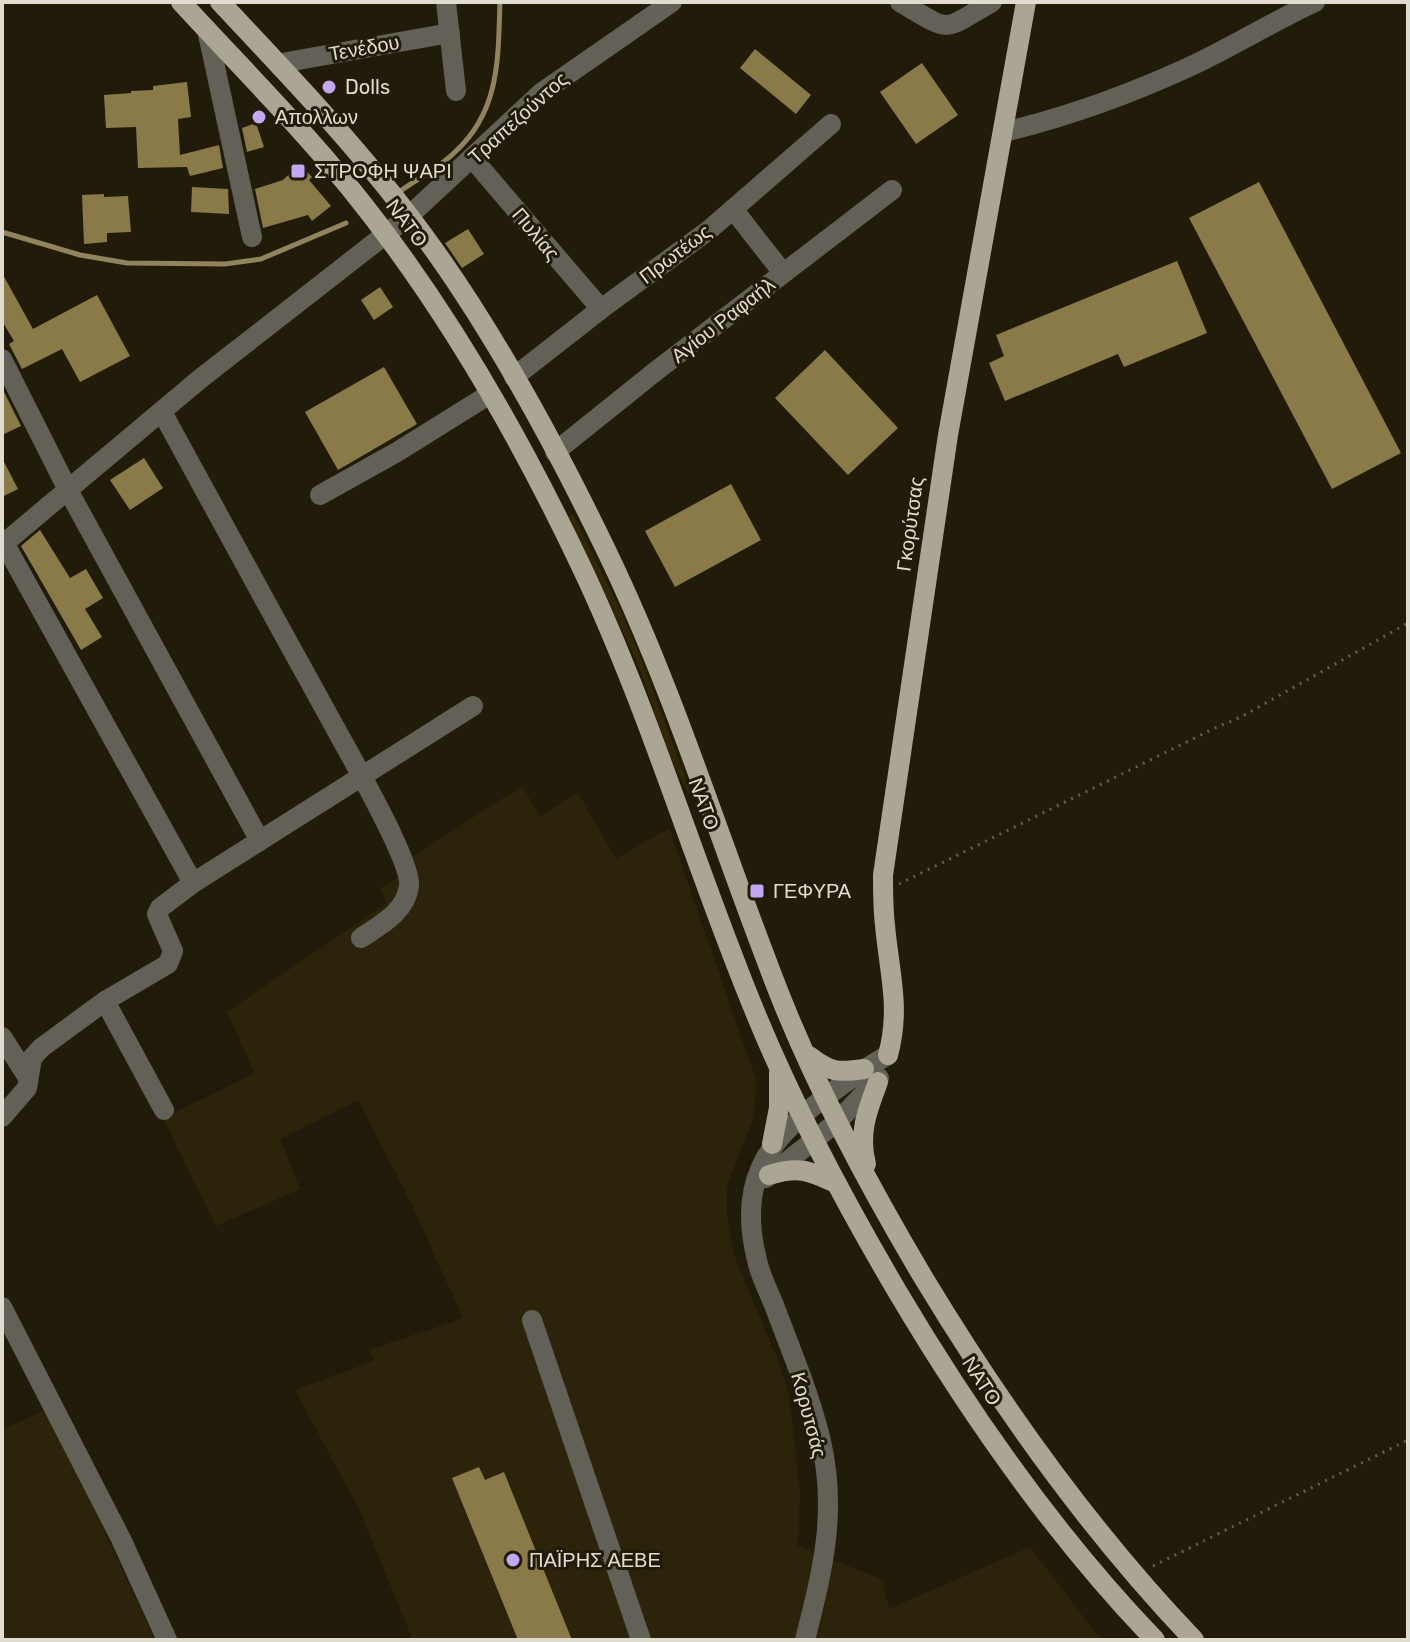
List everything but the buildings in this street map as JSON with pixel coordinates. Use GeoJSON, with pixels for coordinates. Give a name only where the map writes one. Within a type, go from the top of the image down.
{"type":"FeatureCollection","features":[{"type":"Feature","properties":{"kind":"main road","name":"ΝΑΤΟ"},"geometry":{"type":"LineString","coordinates":[[181,2],[338,174],[386,234],[424,287],[490,394],[581,564],[614,639],[644,711],[753,1007],[836,1183],[930,1345],[993,1441],[1078,1554],[1155,1640]]}},
{"type":"Feature","properties":{"kind":"main road","name":"ΝΑΤΟ"},"geometry":{"type":"LineString","coordinates":[[220,2],[369,165],[409,216],[458,286],[514,377],[607,551],[644,633],[780,996],[876,1199],[1015,1422],[1137,1579],[1194,1640]]}},
{"type":"Feature","properties":{"kind":"main road","name":"Γκορύτσας"},"geometry":{"type":"LineString","coordinates":[[888,1055],[896,1018],[884,925],[883,875],[948,435],[1026,2]]}},
{"type":"Feature","properties":{"kind":"main road"},"geometry":{"type":"LineString","coordinates":[[806,1054],[826,1069],[871,1076],[861,1148],[876,1199]]}},
{"type":"Feature","properties":{"kind":"main road"},"geometry":{"type":"LineString","coordinates":[[772,1144],[779,1108],[779,1065]]}},
{"type":"Feature","properties":{"kind":"main road"},"geometry":{"type":"LineString","coordinates":[[769,1175],[792,1168],[836,1183]]}},
{"type":"Feature","properties":{"kind":"street"},"geometry":{"type":"LineString","coordinates":[[446,2],[456,91]]}},
{"type":"Feature","properties":{"kind":"street","name":"Τραπεζούντος"},"geometry":{"type":"LineString","coordinates":[[3,543],[200,379],[345,269],[409,216],[558,80],[672,2]]}},
{"type":"Feature","properties":{"kind":"street"},"geometry":{"type":"LineString","coordinates":[[900,2],[948,27],[992,2]]}},
{"type":"Feature","properties":{"kind":"street"},"geometry":{"type":"LineString","coordinates":[[1004,132],[1046,122],[1157,81],[1315,2]]}},
{"type":"Feature","properties":{"kind":"street"},"geometry":{"type":"LineString","coordinates":[[207,30],[252,237]]}},
{"type":"Feature","properties":{"kind":"street","name":"Τενέδου"},"geometry":{"type":"LineString","coordinates":[[280,66],[287,62],[450,33]]}},
{"type":"Feature","properties":{"kind":"street","name":"Πρωτέως"},"geometry":{"type":"LineString","coordinates":[[514,377],[663,265],[831,124]]}},
{"type":"Feature","properties":{"kind":"street","name":"Πυλίας"},"geometry":{"type":"LineString","coordinates":[[472,158],[601,309]]}},
{"type":"Feature","properties":{"kind":"street","name":"Αγίου Ραφαήλ"},"geometry":{"type":"LineString","coordinates":[[555,452],[892,190]]}},
{"type":"Feature","properties":{"kind":"street"},"geometry":{"type":"LineString","coordinates":[[733,209],[783,273]]}},
{"type":"Feature","properties":{"kind":"street"},"geometry":{"type":"LineString","coordinates":[[2,359],[68,490],[260,841]]}},
{"type":"Feature","properties":{"kind":"street"},"geometry":{"type":"LineString","coordinates":[[320,495],[490,394]]}},
{"type":"Feature","properties":{"kind":"street"},"geometry":{"type":"LineString","coordinates":[[162,412],[362,777],[406,867],[410,885],[404,903],[392,916],[361,938]]}},
{"type":"Feature","properties":{"kind":"street"},"geometry":{"type":"LineString","coordinates":[[3,543],[193,883]]}},
{"type":"Feature","properties":{"kind":"street"},"geometry":{"type":"LineString","coordinates":[[2,1117],[27,1088],[32,1058],[41,1048],[105,1001],[168,964],[173,951],[158,911],[193,883],[473,706]]}},
{"type":"Feature","properties":{"kind":"street"},"geometry":{"type":"LineString","coordinates":[[105,1001],[164,1110]]}},
{"type":"Feature","properties":{"kind":"street"},"geometry":{"type":"LineString","coordinates":[[2,1037],[27,1076]]}},
{"type":"Feature","properties":{"kind":"street"},"geometry":{"type":"LineString","coordinates":[[754,1194],[769,1175],[837,1122],[888,1055]]}},
{"type":"Feature","properties":{"kind":"street"},"geometry":{"type":"LineString","coordinates":[[772,1144],[802,1114],[826,1097],[871,1076]]}},
{"type":"Feature","properties":{"kind":"street","name":"Κορυτσάς"},"geometry":{"type":"LineString","coordinates":[[772,1144],[761,1162],[754,1194],[751,1220],[757,1260],[820,1439],[830,1519],[826,1554],[805,1640]]}},
{"type":"Feature","properties":{"kind":"street"},"geometry":{"type":"LineString","coordinates":[[2,1307],[121,1539],[167,1640]]}},
{"type":"Feature","properties":{"kind":"street"},"geometry":{"type":"LineString","coordinates":[[532,1320],[641,1640]]}},
{"type":"Feature","properties":{"kind":"path"},"geometry":{"type":"LineString","coordinates":[[883,892],[1241,717],[1408,623]]}},
{"type":"Feature","properties":{"kind":"path"},"geometry":{"type":"LineString","coordinates":[[1137,1579],[1156,1564],[1408,1440]]}},
{"type":"Feature","properties":{"kind":"shaded area"},"geometry":{"type":"Polygon","coordinates":[[[573,514],[643,663],[694,801],[668,752],[644,680],[568,517],[573,514]]]}},
{"type":"Feature","properties":{"kind":"shaded area"},"geometry":{"type":"Polygon","coordinates":[[[522,786],[540,816],[578,793],[616,859],[669,828],[757,1083],[753,1118],[727,1186],[727,1216],[733,1253],[779,1363],[789,1396],[800,1491],[798,1546],[883,1580],[889,1609],[1030,1547],[1101,1640],[413,1640],[359,1509],[295,1390],[374,1361],[369,1350],[463,1318],[411,1203],[358,1100],[280,1139],[300,1189],[216,1226],[163,1118],[255,1073],[227,1012],[387,903],[380,889],[400,876],[396,867],[522,786]]]}},
{"type":"Feature","properties":{"kind":"shaded area"},"geometry":{"type":"Polygon","coordinates":[[[47,1409],[155,1640],[2,1640],[2,1430],[47,1409]]]}},
{"type":"Feature","properties":{"kind":"waterway"},"geometry":{"type":"LineString","coordinates":[[399,192],[449,158],[481,119],[494,83],[500,2]]}},
{"type":"Feature","properties":{"kind":"waterway"},"geometry":{"type":"LineString","coordinates":[[2,232],[80,255],[127,263],[225,264],[261,259],[346,223]]}},
{"type":"Feature","properties":{"kind":"place","name":"Dolls"},"geometry":{"type":"Point","coordinates":[329,87]}},
{"type":"Feature","properties":{"kind":"place","name":"Απολλων"},"geometry":{"type":"Point","coordinates":[259,117]}},
{"type":"Feature","properties":{"kind":"place","name":"ΣΤΡΟΦΗ ΨΑΡΙ"},"geometry":{"type":"Point","coordinates":[298,171]}},
{"type":"Feature","properties":{"kind":"place","name":"ΓΕΦΥΡΑ"},"geometry":{"type":"Point","coordinates":[757,891]}},
{"type":"Feature","properties":{"kind":"place","name":"ΠΑΪΡΗΣ ΑΕΒΕ"},"geometry":{"type":"Point","coordinates":[513,1560]}}]}
